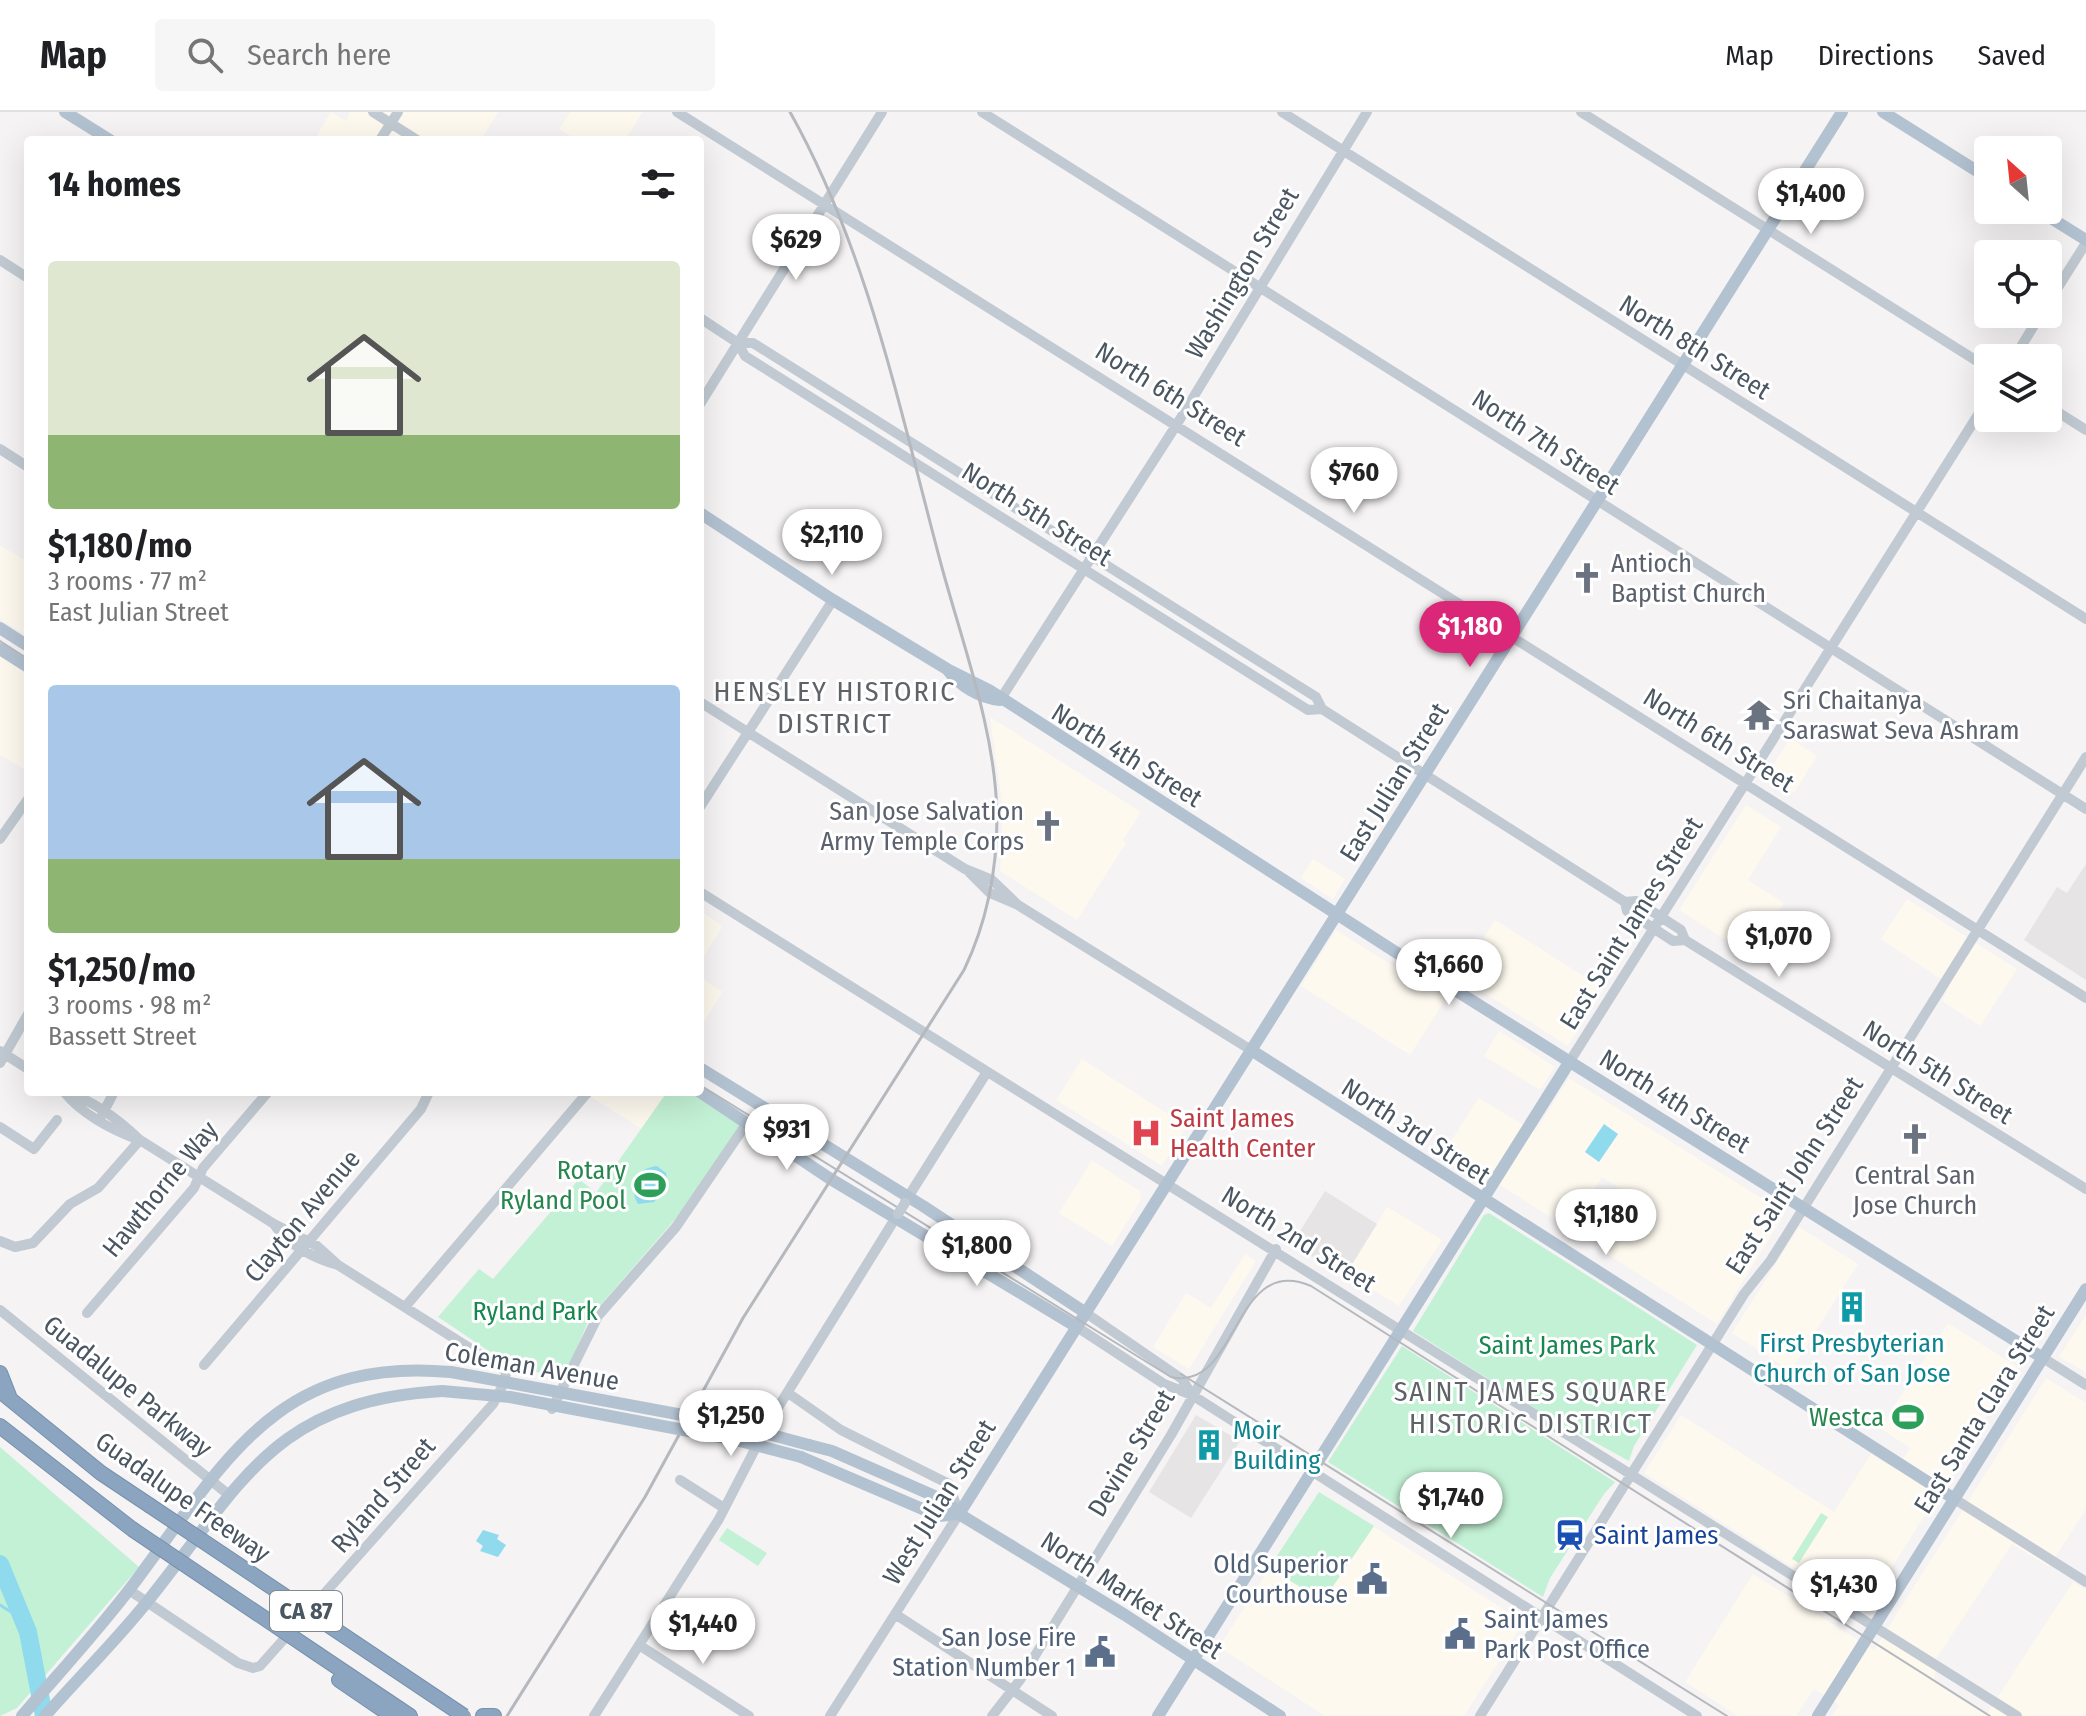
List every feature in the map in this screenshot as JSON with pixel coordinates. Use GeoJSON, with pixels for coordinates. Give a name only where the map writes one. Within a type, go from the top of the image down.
{"type":"FeatureCollection","features":[{"type":"Feature","properties":{"kind":"highway"},"geometry":{"type":"LineString","coordinates":[[0,1373],[5,1396]]}},
{"type":"Feature","properties":{"kind":"highway","name":"Guadalupe Freeway"},"geometry":{"type":"LineString","coordinates":[[5,1396],[101,1473],[464,1716]]}},
{"type":"Feature","properties":{"kind":"highway","name":"Guadalupe Freeway"},"geometry":{"type":"LineString","coordinates":[[0,1426],[132,1529],[410,1716]]}},
{"type":"Feature","properties":{"kind":"highway"},"geometry":{"type":"LineString","coordinates":[[319,1655],[334,1676],[392,1716]]}},
{"type":"Feature","properties":{"kind":"highway"},"geometry":{"type":"LineString","coordinates":[[483,1716],[494,1716]]}},
{"type":"Feature","properties":{"kind":"main road"},"geometry":{"type":"LineString","coordinates":[[65,112],[104,136]]}},
{"type":"Feature","properties":{"kind":"main road","name":"East Julian Street"},"geometry":{"type":"LineString","coordinates":[[1086,1313],[1685,366],[1842,112]]}},
{"type":"Feature","properties":{"kind":"main road"},"geometry":{"type":"LineString","coordinates":[[1883,112],[1974,169]]}},
{"type":"Feature","properties":{"kind":"main road"},"geometry":{"type":"LineString","coordinates":[[2060,224],[2086,241]]}},
{"type":"Feature","properties":{"kind":"main road","name":"North 4th Street"},"geometry":{"type":"LineString","coordinates":[[704,516],[833,600],[947,669],[961,673],[1337,914],[2043,1358]]}},
{"type":"Feature","properties":{"kind":"main road"},"geometry":{"type":"LineString","coordinates":[[0,628],[24,643]]}},
{"type":"Feature","properties":{"kind":"main road"},"geometry":{"type":"LineString","coordinates":[[0,649],[24,664]]}},
{"type":"Feature","properties":{"kind":"main road","name":"North 3rd Street"},"geometry":{"type":"LineString","coordinates":[[1251,1050],[1953,1498]]}},
{"type":"Feature","properties":{"kind":"main road","name":"East Saint James Street"},"geometry":{"type":"LineString","coordinates":[[1158,1716],[1570,1061]]}},
{"type":"Feature","properties":{"kind":"main road"},"geometry":{"type":"LineString","coordinates":[[704,1071],[1086,1313]]}},
{"type":"Feature","properties":{"kind":"main road"},"geometry":{"type":"LineString","coordinates":[[704,1095],[1077,1327]]}},
{"type":"Feature","properties":{"kind":"main road","name":"East Santa Clara Street"},"geometry":{"type":"LineString","coordinates":[[1818,1716],[2086,1289]]}},
{"type":"Feature","properties":{"kind":"main road","name":"West Julian Street"},"geometry":{"type":"LineString","coordinates":[[959,1514],[1086,1313]]}},
{"type":"Feature","properties":{"kind":"main road","name":"Coleman Avenue"},"geometry":{"type":"LineString","coordinates":[[22,1716],[129,1590],[210,1481],[261,1426],[296,1401],[330,1383],[397,1369],[451,1372],[731,1424],[832,1451],[948,1502],[959,1514]]}},
{"type":"Feature","properties":{"kind":"main road","name":"Coleman Avenue"},"geometry":{"type":"LineString","coordinates":[[45,1716],[147,1602],[229,1495],[280,1442],[321,1417],[390,1397],[442,1391],[510,1397],[736,1440],[801,1457],[939,1516],[959,1514]]}},
{"type":"Feature","properties":{"kind":"main road","name":"North Market Street"},"geometry":{"type":"LineString","coordinates":[[959,1514],[1280,1716]]}},
{"type":"Feature","properties":{"kind":"street"},"geometry":{"type":"LineString","coordinates":[[373,112],[410,136]]}},
{"type":"Feature","properties":{"kind":"street"},"geometry":{"type":"LineString","coordinates":[[383,136],[398,112]]}},
{"type":"Feature","properties":{"kind":"street","name":"North 6th Street"},"geometry":{"type":"LineString","coordinates":[[677,112],[2086,998]]}},
{"type":"Feature","properties":{"kind":"street"},"geometry":{"type":"LineString","coordinates":[[704,398],[882,112]]}},
{"type":"Feature","properties":{"kind":"street","name":"North 7th Street"},"geometry":{"type":"LineString","coordinates":[[982,112],[2086,809]]}},
{"type":"Feature","properties":{"kind":"street","name":"North 8th Street"},"geometry":{"type":"LineString","coordinates":[[1282,112],[2086,619]]}},
{"type":"Feature","properties":{"kind":"street","name":"Washington Street"},"geometry":{"type":"LineString","coordinates":[[1000,700],[1090,555],[1177,424],[1367,112]]}},
{"type":"Feature","properties":{"kind":"street"},"geometry":{"type":"LineString","coordinates":[[1581,112],[1974,359]]}},
{"type":"Feature","properties":{"kind":"street"},"geometry":{"type":"LineString","coordinates":[[2062,280],[2086,241]]}},
{"type":"Feature","properties":{"kind":"street"},"geometry":{"type":"LineString","coordinates":[[0,260],[24,275]]}},
{"type":"Feature","properties":{"kind":"street","name":"North 5th Street"},"geometry":{"type":"LineString","coordinates":[[704,321],[738,343],[745,356],[1082,569],[1308,710],[1322,709]]}},
{"type":"Feature","properties":{"kind":"street","name":"North 5th Street"},"geometry":{"type":"LineString","coordinates":[[738,343],[753,343],[1316,697],[1322,709],[1625,902],[1636,901],[1681,930],[1685,940],[2086,1189]]}},
{"type":"Feature","properties":{"kind":"street"},"geometry":{"type":"LineString","coordinates":[[2062,415],[2086,430]]}},
{"type":"Feature","properties":{"kind":"street","name":"East Saint James Street"},"geometry":{"type":"LineString","coordinates":[[1570,1061],[1974,421]]}},
{"type":"Feature","properties":{"kind":"street"},"geometry":{"type":"LineString","coordinates":[[0,449],[24,464]]}},
{"type":"Feature","properties":{"kind":"street"},"geometry":{"type":"LineString","coordinates":[[704,801],[833,600]]}},
{"type":"Feature","properties":{"kind":"street","name":"North 3rd Street"},"geometry":{"type":"LineString","coordinates":[[704,704],[965,869],[990,893],[1018,905],[1251,1050]]}},
{"type":"Feature","properties":{"kind":"street","name":"East Saint John Street"},"geometry":{"type":"LineString","coordinates":[[1480,1716],[1629,1475],[1712,1344],[1771,1260],[2086,757]]}},
{"type":"Feature","properties":{"kind":"street"},"geometry":{"type":"LineString","coordinates":[[0,839],[24,805]]}},
{"type":"Feature","properties":{"kind":"street","name":"North 2nd Street"},"geometry":{"type":"LineString","coordinates":[[704,895],[1276,1249],[1629,1475],[2017,1716]]}},
{"type":"Feature","properties":{"kind":"street","name":"North 5th Street"},"geometry":{"type":"LineString","coordinates":[[1625,902],[1627,911],[1673,941],[1685,940]]}},
{"type":"Feature","properties":{"kind":"street"},"geometry":{"type":"LineString","coordinates":[[24,1020],[1,1056],[24,1067]]}},
{"type":"Feature","properties":{"kind":"street"},"geometry":{"type":"LineString","coordinates":[[594,1716],[724,1508],[788,1393],[896,1216],[987,1072]]}},
{"type":"Feature","properties":{"kind":"street"},"geometry":{"type":"LineString","coordinates":[[71,1096],[506,1371],[505,1381],[561,1393]]}},
{"type":"Feature","properties":{"kind":"street"},"geometry":{"type":"LineString","coordinates":[[102,1116],[112,1096]]}},
{"type":"Feature","properties":{"kind":"street","name":"Hawthorne Way"},"geometry":{"type":"LineString","coordinates":[[87,1313],[194,1188],[199,1177],[265,1096]]}},
{"type":"Feature","properties":{"kind":"street","name":"Clayton Avenue"},"geometry":{"type":"LineString","coordinates":[[204,1365],[421,1109],[427,1096]]}},
{"type":"Feature","properties":{"kind":"street"},"geometry":{"type":"LineString","coordinates":[[405,1307],[585,1096]]}},
{"type":"Feature","properties":{"kind":"street"},"geometry":{"type":"LineString","coordinates":[[0,1127],[34,1149],[57,1120]]}},
{"type":"Feature","properties":{"kind":"street"},"geometry":{"type":"LineString","coordinates":[[552,1409],[598,1316],[676,1227],[747,1123]]}},
{"type":"Feature","properties":{"kind":"street"},"geometry":{"type":"LineString","coordinates":[[0,1241],[15,1247],[33,1243],[70,1204],[98,1188],[140,1140]]}},
{"type":"Feature","properties":{"kind":"street","name":"Devine Street"},"geometry":{"type":"LineString","coordinates":[[992,1716],[1048,1637],[1276,1249]]}},
{"type":"Feature","properties":{"kind":"street","name":"Guadalupe Parkway"},"geometry":{"type":"LineString","coordinates":[[0,1310],[229,1495]]}},
{"type":"Feature","properties":{"kind":"street"},"geometry":{"type":"LineString","coordinates":[[1086,1313],[1182,1379],[1192,1395]]}},
{"type":"Feature","properties":{"kind":"street"},"geometry":{"type":"LineString","coordinates":[[1077,1327],[1164,1384],[1192,1395],[1697,1716]]}},
{"type":"Feature","properties":{"kind":"street"},"geometry":{"type":"LineString","coordinates":[[2043,1358],[2086,1385]]}},
{"type":"Feature","properties":{"kind":"street","name":"Ryland Street"},"geometry":{"type":"LineString","coordinates":[[147,1602],[238,1663],[253,1668],[266,1661],[493,1404],[505,1381]]}},
{"type":"Feature","properties":{"kind":"street"},"geometry":{"type":"LineString","coordinates":[[788,1393],[841,1430],[949,1484],[959,1514]]}},
{"type":"Feature","properties":{"kind":"street"},"geometry":{"type":"LineString","coordinates":[[680,1480],[724,1508]]}},
{"type":"Feature","properties":{"kind":"street"},"geometry":{"type":"LineString","coordinates":[[1953,1498],[2086,1582]]}},
{"type":"Feature","properties":{"kind":"street","name":"West Julian Street"},"geometry":{"type":"LineString","coordinates":[[830,1716],[959,1514]]}},
{"type":"Feature","properties":{"kind":"street"},"geometry":{"type":"LineString","coordinates":[[129,1590],[147,1602]]}},
{"type":"Feature","properties":{"kind":"street"},"geometry":{"type":"LineString","coordinates":[[895,1614],[1052,1716]]}},
{"type":"Feature","properties":{"kind":"street"},"geometry":{"type":"LineString","coordinates":[[639,1645],[749,1716]]}},
{"type":"Feature","properties":{"kind":"shaded area"},"geometry":{"type":"Polygon","coordinates":[[[331,112],[346,121],[350,112],[498,112],[483,136],[316,136],[331,112]]]}},
{"type":"Feature","properties":{"kind":"shaded area"},"geometry":{"type":"Polygon","coordinates":[[[570,112],[643,112],[628,136],[570,136],[559,129],[570,112]]]}},
{"type":"Feature","properties":{"kind":"shaded area"},"geometry":{"type":"Polygon","coordinates":[[[0,545],[24,560],[24,634],[0,619],[0,545]]]}},
{"type":"Feature","properties":{"kind":"shaded area"},"geometry":{"type":"Polygon","coordinates":[[[0,653],[24,668],[24,769],[0,755],[0,653]]]}},
{"type":"Feature","properties":{"kind":"shaded area"},"geometry":{"type":"Polygon","coordinates":[[[990,717],[1141,812],[1123,840],[1126,843],[1077,920],[1000,871],[1003,810],[990,717]]]}},
{"type":"Feature","properties":{"kind":"shaded area"},"geometry":{"type":"Polygon","coordinates":[[[1790,738],[1817,756],[1794,793],[1767,775],[1790,738]]]}},
{"type":"Feature","properties":{"kind":"shaded area"},"geometry":{"type":"Polygon","coordinates":[[[1746,805],[1781,827],[1748,880],[1784,903],[1751,956],[1679,910],[1746,805]]]}},
{"type":"Feature","properties":{"kind":"shaded area"},"geometry":{"type":"Polygon","coordinates":[[[1313,859],[1345,879],[1333,899],[1301,878],[1313,859]]]}},
{"type":"Feature","properties":{"kind":"shaded area"},"geometry":{"type":"Polygon","coordinates":[[[2086,864],[2086,980],[2024,940],[2057,887],[2067,893],[2086,864]]]}},
{"type":"Feature","properties":{"kind":"shaded area"},"geometry":{"type":"Polygon","coordinates":[[[1907,899],[2017,969],[1980,1026],[1942,1001],[1950,985],[1881,939],[1907,899]]]}},
{"type":"Feature","properties":{"kind":"shaded area"},"geometry":{"type":"Polygon","coordinates":[[[704,914],[723,926],[704,956],[704,914]]]}},
{"type":"Feature","properties":{"kind":"shaded area"},"geometry":{"type":"Polygon","coordinates":[[[1495,920],[1604,989],[1568,1046],[1459,977],[1495,920]]]}},
{"type":"Feature","properties":{"kind":"shaded area"},"geometry":{"type":"Polygon","coordinates":[[[1336,930],[1446,999],[1410,1055],[1301,986],[1336,930]]]}},
{"type":"Feature","properties":{"kind":"shaded area"},"geometry":{"type":"Polygon","coordinates":[[[704,980],[723,992],[704,1021],[704,980]]]}},
{"type":"Feature","properties":{"kind":"shaded area"},"geometry":{"type":"Polygon","coordinates":[[[1499,1031],[1555,1067],[1540,1090],[1484,1056],[1499,1031]]]}},
{"type":"Feature","properties":{"kind":"shaded area"},"geometry":{"type":"Polygon","coordinates":[[[1082,1059],[1187,1126],[1162,1166],[1056,1100],[1082,1059]]]}},
{"type":"Feature","properties":{"kind":"shaded area"},"geometry":{"type":"Polygon","coordinates":[[[1569,1078],[1785,1213],[1717,1324],[1596,1247],[1628,1193],[1602,1177],[1569,1229],[1445,1150],[1479,1098],[1535,1132],[1569,1078]]]}},
{"type":"Feature","properties":{"kind":"shaded area"},"geometry":{"type":"Polygon","coordinates":[[[592,1096],[664,1096],[643,1130],[592,1096]]]}},
{"type":"Feature","properties":{"kind":"shaded area"},"geometry":{"type":"Polygon","coordinates":[[[1092,1160],[1141,1192],[1140,1201],[1112,1246],[1059,1213],[1092,1160]]]}},
{"type":"Feature","properties":{"kind":"shaded area"},"geometry":{"type":"Polygon","coordinates":[[[1325,1191],[1377,1224],[1344,1277],[1292,1244],[1325,1191]]]}},
{"type":"Feature","properties":{"kind":"shaded area"},"geometry":{"type":"Polygon","coordinates":[[[1387,1207],[1442,1240],[1399,1306],[1347,1274],[1387,1207]]]}},
{"type":"Feature","properties":{"kind":"shaded area"},"geometry":{"type":"Polygon","coordinates":[[[1799,1227],[1858,1264],[1791,1371],[1732,1333],[1799,1227]]]}},
{"type":"Feature","properties":{"kind":"shaded area"},"geometry":{"type":"Polygon","coordinates":[[[1245,1254],[1256,1261],[1189,1369],[1153,1347],[1186,1293],[1211,1308],[1245,1254]]]}},
{"type":"Feature","properties":{"kind":"shaded area"},"geometry":{"type":"Polygon","coordinates":[[[2086,1315],[2086,1372],[2059,1357],[2086,1315]]]}},
{"type":"Feature","properties":{"kind":"shaded area"},"geometry":{"type":"Polygon","coordinates":[[[1948,1323],[2018,1367],[1864,1612],[1644,1473],[1681,1415],[1834,1512],[1871,1454],[1896,1470],[1910,1448],[1880,1428],[1948,1323]]]}},
{"type":"Feature","properties":{"kind":"shaded area"},"geometry":{"type":"Polygon","coordinates":[[[2046,1378],[2086,1403],[2086,1509],[2049,1567],[2012,1544],[1936,1659],[1934,1682],[1986,1715],[2073,1582],[2086,1590],[2086,1716],[1832,1716],[1839,1705],[1814,1689],[1796,1716],[1738,1716],[1685,1682],[1753,1574],[1874,1650],[2046,1378]]]}},
{"type":"Feature","properties":{"kind":"shaded area"},"geometry":{"type":"Polygon","coordinates":[[[1196,1415],[1240,1441],[1191,1518],[1149,1492],[1196,1415]]]}},
{"type":"Feature","properties":{"kind":"shaded area"},"geometry":{"type":"Polygon","coordinates":[[[1319,1492],[1524,1622],[1464,1716],[1325,1716],[1219,1647],[1319,1492]]]}},
{"type":"Feature","properties":{"kind":"green space","name":"Ryland Park"},"geometry":{"type":"Polygon","coordinates":[[[704,1094],[745,1119],[691,1201],[590,1317],[565,1377],[514,1368],[438,1317],[479,1269],[493,1279],[579,1179],[596,1193],[664,1096],[704,1094]]]}},
{"type":"Feature","properties":{"kind":"green space","name":"Saint James Park"},"geometry":{"type":"Polygon","coordinates":[[[1489,1213],[1697,1345],[1634,1446],[1629,1461],[1540,1412],[1413,1331],[1484,1215],[1489,1213]]]}},
{"type":"Feature","properties":{"kind":"green space","name":"Saint James Park"},"geometry":{"type":"Polygon","coordinates":[[[1402,1346],[1615,1482],[1550,1578],[1543,1597],[1328,1462],[1402,1346]]]}},
{"type":"Feature","properties":{"kind":"green space"},"geometry":{"type":"Polygon","coordinates":[[[0,1447],[139,1567],[17,1708],[0,1716],[0,1447]]]}},
{"type":"Feature","properties":{"kind":"green space"},"geometry":{"type":"Polygon","coordinates":[[[1319,1492],[1374,1526],[1323,1601],[1269,1568],[1319,1492]]]}},
{"type":"Feature","properties":{"kind":"green space"},"geometry":{"type":"Polygon","coordinates":[[[1821,1513],[1828,1517],[1799,1563],[1792,1559],[1821,1513]]]}},
{"type":"Feature","properties":{"kind":"green space"},"geometry":{"type":"Polygon","coordinates":[[[727,1528],[767,1553],[758,1566],[719,1540],[727,1528]]]}},
{"type":"Feature","properties":{"kind":"water"},"geometry":{"type":"Polygon","coordinates":[[[1604,1124],[1618,1134],[1599,1162],[1585,1152],[1604,1124]]]}},
{"type":"Feature","properties":{"kind":"water","name":"Rotary Ryland Pool"},"geometry":{"type":"Polygon","coordinates":[[[657,1166],[666,1173],[668,1186],[654,1202],[638,1204],[633,1191],[636,1179],[644,1170],[657,1166]]]}},
{"type":"Feature","properties":{"kind":"water"},"geometry":{"type":"Polygon","coordinates":[[[483,1530],[499,1535],[497,1539],[506,1545],[498,1557],[480,1551],[483,1546],[476,1541],[483,1530]]]}},
{"type":"Feature","properties":{"kind":"waterway"},"geometry":{"type":"LineString","coordinates":[[0,1564],[28,1632],[44,1716]]}},
{"type":"Feature","properties":{"kind":"waterway"},"geometry":{"type":"LineString","coordinates":[[0,1605],[24,1620]]}},
{"type":"Feature","properties":{"kind":"tram line"},"geometry":{"type":"LineString","coordinates":[[0,641],[24,656]]}},
{"type":"Feature","properties":{"kind":"tram line"},"geometry":{"type":"LineString","coordinates":[[704,1087],[1171,1377],[1193,1376],[1210,1365],[1250,1304],[1265,1288],[1285,1281],[1311,1286],[1990,1716]]}},
{"type":"Feature","properties":{"kind":"tram line"},"geometry":{"type":"LineString","coordinates":[[1181,1374],[1727,1716]]}},
{"type":"Feature","properties":{"kind":"railway"},"geometry":{"type":"LineString","coordinates":[[507,1716],[645,1497],[743,1318],[964,970],[985,915],[993,876],[997,837],[995,785],[977,689],[896,390],[861,276],[841,220],[790,112]]}},
{"type":"Feature","properties":{"kind":"place","name":"Antioch Baptist Church"},"geometry":{"type":"Point","coordinates":[1587,578]}},
{"type":"Feature","properties":{"kind":"place","name":"Sri Chaitanya Saraswat Seva Ashram"},"geometry":{"type":"Point","coordinates":[1759,715]}},
{"type":"Feature","properties":{"kind":"place","name":"San Jose Salvation Army Temple Corps"},"geometry":{"type":"Point","coordinates":[1048,826]}},
{"type":"Feature","properties":{"kind":"place","name":"Saint James Health Center"},"geometry":{"type":"Point","coordinates":[1146,1133]}},
{"type":"Feature","properties":{"kind":"place","name":"Central San Jose Church"},"geometry":{"type":"Point","coordinates":[1915,1139]}},
{"type":"Feature","properties":{"kind":"place","name":"Rotary Ryland Pool"},"geometry":{"type":"Point","coordinates":[650,1185]}},
{"type":"Feature","properties":{"kind":"place","name":"First Presbyterian Church of San Jose"},"geometry":{"type":"Point","coordinates":[1852,1307]}},
{"type":"Feature","properties":{"kind":"place","name":"Westca"},"geometry":{"type":"Point","coordinates":[1908,1417]}},
{"type":"Feature","properties":{"kind":"place","name":"Moir Building"},"geometry":{"type":"Point","coordinates":[1209,1445]}},
{"type":"Feature","properties":{"kind":"place","name":"Saint James"},"geometry":{"type":"Point","coordinates":[1570,1535]}},
{"type":"Feature","properties":{"kind":"place","name":"Old Superior Courthouse"},"geometry":{"type":"Point","coordinates":[1372,1579]}},
{"type":"Feature","properties":{"kind":"place","name":"Saint James Park Post Office"},"geometry":{"type":"Point","coordinates":[1460,1634]}},
{"type":"Feature","properties":{"kind":"place","name":"San Jose Fire Station Number 1"},"geometry":{"type":"Point","coordinates":[1100,1652]}},
{"type":"Feature","properties":{"kind":"district","name":"HENSLEY HISTORIC DISTRICT"},"geometry":{"type":"Point","coordinates":[835,707]}},
{"type":"Feature","properties":{"kind":"district","name":"SAINT JAMES SQUARE HISTORIC DISTRICT"},"geometry":{"type":"Point","coordinates":[1531,1407]}}]}
